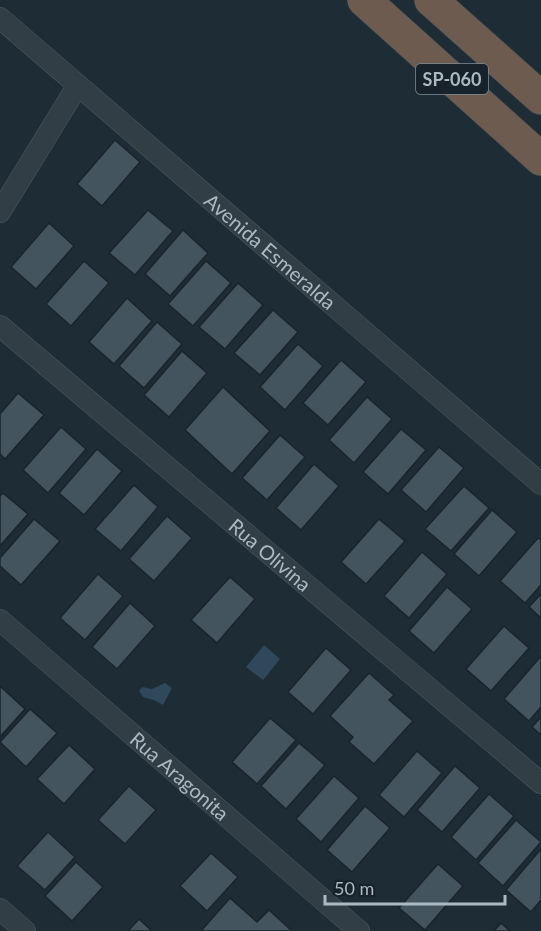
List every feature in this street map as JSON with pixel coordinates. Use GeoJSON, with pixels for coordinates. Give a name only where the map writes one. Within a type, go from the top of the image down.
{"type":"FeatureCollection","features":[{"type":"Feature","properties":{"kind":"highway","name":"SP-060"},"geometry":{"type":"LineString","coordinates":[[364,0],[541,159]]}},
{"type":"Feature","properties":{"kind":"highway","name":"SP-060"},"geometry":{"type":"LineString","coordinates":[[431,0],[541,98]]}},
{"type":"Feature","properties":{"kind":"street","name":"Avenida Esmeralda"},"geometry":{"type":"LineString","coordinates":[[0,18],[541,484]]}},
{"type":"Feature","properties":{"kind":"street"},"geometry":{"type":"LineString","coordinates":[[0,212],[78,85]]}},
{"type":"Feature","properties":{"kind":"street","name":"Rua Olivina"},"geometry":{"type":"LineString","coordinates":[[0,326],[541,783]]}},
{"type":"Feature","properties":{"kind":"street","name":"Rua Aragonita"},"geometry":{"type":"LineString","coordinates":[[0,620],[359,931]]}},
{"type":"Feature","properties":{"kind":"street"},"geometry":{"type":"LineString","coordinates":[[0,909],[25,931]]}},
{"type":"Feature","properties":{"kind":"water"},"geometry":{"type":"Polygon","coordinates":[[[264,645],[280,659],[263,680],[246,667],[264,645]]]}},
{"type":"Feature","properties":{"kind":"water"},"geometry":{"type":"Polygon","coordinates":[[[165,683],[172,688],[163,705],[143,697],[139,691],[142,687],[152,689],[165,683]]]}},
{"type":"Feature","properties":{"kind":"building"},"geometry":{"type":"Polygon","coordinates":[[[115,140],[140,162],[102,206],[77,184],[115,140]]]}},
{"type":"Feature","properties":{"kind":"building"},"geometry":{"type":"Polygon","coordinates":[[[148,210],[173,231],[135,275],[109,253],[148,210]]]}},
{"type":"Feature","properties":{"kind":"building"},"geometry":{"type":"Polygon","coordinates":[[[49,223],[74,246],[36,289],[11,267],[49,223]]]}},
{"type":"Feature","properties":{"kind":"building"},"geometry":{"type":"Polygon","coordinates":[[[183,230],[208,253],[170,296],[145,274],[183,230]]]}},
{"type":"Feature","properties":{"kind":"building"},"geometry":{"type":"Polygon","coordinates":[[[84,261],[109,283],[71,326],[46,304],[84,261]]]}},
{"type":"Feature","properties":{"kind":"building"},"geometry":{"type":"Polygon","coordinates":[[[206,261],[231,283],[193,326],[168,304],[206,261]]]}},
{"type":"Feature","properties":{"kind":"building"},"geometry":{"type":"Polygon","coordinates":[[[238,283],[263,305],[225,349],[199,327],[238,283]]]}},
{"type":"Feature","properties":{"kind":"building"},"geometry":{"type":"Polygon","coordinates":[[[127,298],[152,321],[114,364],[89,342],[127,298]]]}},
{"type":"Feature","properties":{"kind":"building"},"geometry":{"type":"Polygon","coordinates":[[[273,310],[298,332],[260,375],[234,353],[273,310]]]}},
{"type":"Feature","properties":{"kind":"building"},"geometry":{"type":"Polygon","coordinates":[[[157,322],[182,344],[144,388],[119,366],[157,322]]]}},
{"type":"Feature","properties":{"kind":"building"},"geometry":{"type":"Polygon","coordinates":[[[298,344],[323,366],[285,410],[260,387],[298,344]]]}},
{"type":"Feature","properties":{"kind":"building"},"geometry":{"type":"Polygon","coordinates":[[[182,351],[207,373],[169,417],[144,395],[182,351]]]}},
{"type":"Feature","properties":{"kind":"building"},"geometry":{"type":"Polygon","coordinates":[[[341,360],[366,382],[328,425],[303,403],[341,360]]]}},
{"type":"Feature","properties":{"kind":"building"},"geometry":{"type":"Polygon","coordinates":[[[223,387],[270,431],[232,474],[185,430],[223,387]]]}},
{"type":"Feature","properties":{"kind":"building"},"geometry":{"type":"Polygon","coordinates":[[[18,393],[44,415],[5,459],[0,454],[0,414],[18,393]]]}},
{"type":"Feature","properties":{"kind":"building"},"geometry":{"type":"Polygon","coordinates":[[[367,397],[392,419],[354,463],[329,440],[367,397]]]}},
{"type":"Feature","properties":{"kind":"building"},"geometry":{"type":"Polygon","coordinates":[[[61,427],[86,449],[48,493],[23,470],[61,427]]]}},
{"type":"Feature","properties":{"kind":"building"},"geometry":{"type":"Polygon","coordinates":[[[401,429],[426,450],[388,494],[363,472],[401,429]]]}},
{"type":"Feature","properties":{"kind":"building"},"geometry":{"type":"Polygon","coordinates":[[[280,435],[305,457],[267,500],[242,478],[280,435]]]}},
{"type":"Feature","properties":{"kind":"building"},"geometry":{"type":"Polygon","coordinates":[[[439,447],[464,468],[426,512],[401,490],[439,447]]]}},
{"type":"Feature","properties":{"kind":"building"},"geometry":{"type":"Polygon","coordinates":[[[97,449],[122,471],[84,515],[59,493],[97,449]]]}},
{"type":"Feature","properties":{"kind":"building"},"geometry":{"type":"Polygon","coordinates":[[[314,464],[339,486],[301,530],[276,508],[314,464]]]}},
{"type":"Feature","properties":{"kind":"building"},"geometry":{"type":"Polygon","coordinates":[[[134,485],[158,507],[121,551],[95,529],[134,485]]]}},
{"type":"Feature","properties":{"kind":"building"},"geometry":{"type":"Polygon","coordinates":[[[464,486],[489,508],[451,551],[425,529],[464,486]]]}},
{"type":"Feature","properties":{"kind":"building"},"geometry":{"type":"Polygon","coordinates":[[[3,493],[28,514],[0,546],[0,496],[3,493]]]}},
{"type":"Feature","properties":{"kind":"building"},"geometry":{"type":"Polygon","coordinates":[[[492,510],[517,532],[479,576],[454,554],[492,510]]]}},
{"type":"Feature","properties":{"kind":"building"},"geometry":{"type":"Polygon","coordinates":[[[167,516],[192,538],[154,581],[129,559],[167,516]]]}},
{"type":"Feature","properties":{"kind":"building"},"geometry":{"type":"Polygon","coordinates":[[[34,519],[60,541],[21,585],[0,566],[0,558],[34,519]]]}},
{"type":"Feature","properties":{"kind":"building"},"geometry":{"type":"Polygon","coordinates":[[[379,519],[405,541],[366,584],[341,562],[379,519]]]}},
{"type":"Feature","properties":{"kind":"building"},"geometry":{"type":"Polygon","coordinates":[[[538,538],[541,540],[541,585],[525,603],[500,581],[538,538]]]}},
{"type":"Feature","properties":{"kind":"building"},"geometry":{"type":"Polygon","coordinates":[[[422,552],[447,574],[409,618],[384,596],[422,552]]]}},
{"type":"Feature","properties":{"kind":"building"},"geometry":{"type":"Polygon","coordinates":[[[98,574],[123,596],[85,640],[60,618],[98,574]]]}},
{"type":"Feature","properties":{"kind":"building"},"geometry":{"type":"Polygon","coordinates":[[[230,577],[255,599],[217,643],[191,620],[230,577]]]}},
{"type":"Feature","properties":{"kind":"building"},"geometry":{"type":"Polygon","coordinates":[[[447,587],[472,609],[434,653],[409,631],[447,587]]]}},
{"type":"Feature","properties":{"kind":"building"},"geometry":{"type":"Polygon","coordinates":[[[541,594],[541,618],[529,607],[541,594]]]}},
{"type":"Feature","properties":{"kind":"building"},"geometry":{"type":"Polygon","coordinates":[[[130,603],[155,626],[117,669],[92,647],[130,603]]]}},
{"type":"Feature","properties":{"kind":"building"},"geometry":{"type":"Polygon","coordinates":[[[504,626],[529,648],[491,691],[466,669],[504,626]]]}},
{"type":"Feature","properties":{"kind":"building"},"geometry":{"type":"Polygon","coordinates":[[[326,648],[351,670],[313,714],[288,692],[326,648]]]}},
{"type":"Feature","properties":{"kind":"building"},"geometry":{"type":"Polygon","coordinates":[[[541,656],[541,707],[529,721],[504,699],[541,656]]]}},
{"type":"Feature","properties":{"kind":"building"},"geometry":{"type":"Polygon","coordinates":[[[369,673],[394,695],[389,700],[413,721],[374,764],[349,742],[353,737],[330,716],[369,673]]]}},
{"type":"Feature","properties":{"kind":"building"},"geometry":{"type":"Polygon","coordinates":[[[0,686],[25,709],[0,737],[0,686]]]}},
{"type":"Feature","properties":{"kind":"building"},"geometry":{"type":"Polygon","coordinates":[[[30,709],[57,733],[26,767],[0,742],[30,709]]]}},
{"type":"Feature","properties":{"kind":"building"},"geometry":{"type":"Polygon","coordinates":[[[541,717],[541,735],[532,727],[541,717]]]}},
{"type":"Feature","properties":{"kind":"building"},"geometry":{"type":"Polygon","coordinates":[[[270,718],[296,740],[257,784],[232,762],[270,718]]]}},
{"type":"Feature","properties":{"kind":"building"},"geometry":{"type":"Polygon","coordinates":[[[299,743],[325,765],[286,809],[261,786],[299,743]]]}},
{"type":"Feature","properties":{"kind":"building"},"geometry":{"type":"Polygon","coordinates":[[[69,745],[95,769],[64,804],[37,779],[69,745]]]}},
{"type":"Feature","properties":{"kind":"building"},"geometry":{"type":"Polygon","coordinates":[[[417,751],[442,773],[404,817],[379,795],[417,751]]]}},
{"type":"Feature","properties":{"kind":"building"},"geometry":{"type":"Polygon","coordinates":[[[455,766],[480,788],[442,832],[417,810],[455,766]]]}},
{"type":"Feature","properties":{"kind":"building"},"geometry":{"type":"Polygon","coordinates":[[[334,776],[359,798],[321,842],[296,819],[334,776]]]}},
{"type":"Feature","properties":{"kind":"building"},"geometry":{"type":"Polygon","coordinates":[[[129,786],[156,810],[125,844],[98,820],[129,786]]]}},
{"type":"Feature","properties":{"kind":"building"},"geometry":{"type":"Polygon","coordinates":[[[489,794],[514,816],[476,860],[451,837],[489,794]]]}},
{"type":"Feature","properties":{"kind":"building"},"geometry":{"type":"Polygon","coordinates":[[[365,806],[390,828],[352,872],[327,850],[365,806]]]}},
{"type":"Feature","properties":{"kind":"building"},"geometry":{"type":"Polygon","coordinates":[[[516,820],[541,842],[503,886],[478,863],[516,820]]]}},
{"type":"Feature","properties":{"kind":"building"},"geometry":{"type":"Polygon","coordinates":[[[48,832],[75,857],[45,890],[17,866],[48,832]]]}},
{"type":"Feature","properties":{"kind":"building"},"geometry":{"type":"Polygon","coordinates":[[[541,849],[541,900],[531,912],[506,890],[541,849]]]}},
{"type":"Feature","properties":{"kind":"building"},"geometry":{"type":"Polygon","coordinates":[[[211,853],[238,877],[207,911],[180,886],[211,853]]]}},
{"type":"Feature","properties":{"kind":"building"},"geometry":{"type":"Polygon","coordinates":[[[76,862],[103,887],[72,921],[45,896],[76,862]]]}},
{"type":"Feature","properties":{"kind":"building"},"geometry":{"type":"Polygon","coordinates":[[[438,864],[463,886],[425,930],[399,908],[438,864]]]}},
{"type":"Feature","properties":{"kind":"building"},"geometry":{"type":"Polygon","coordinates":[[[230,898],[257,922],[269,910],[292,931],[201,931],[230,898]]]}},
{"type":"Feature","properties":{"kind":"building"},"geometry":{"type":"Polygon","coordinates":[[[139,919],[152,931],[128,931],[139,919]]]}},
{"type":"Feature","properties":{"kind":"building"},"geometry":{"type":"Polygon","coordinates":[[[501,923],[510,931],[494,931],[501,923]]]}}]}
